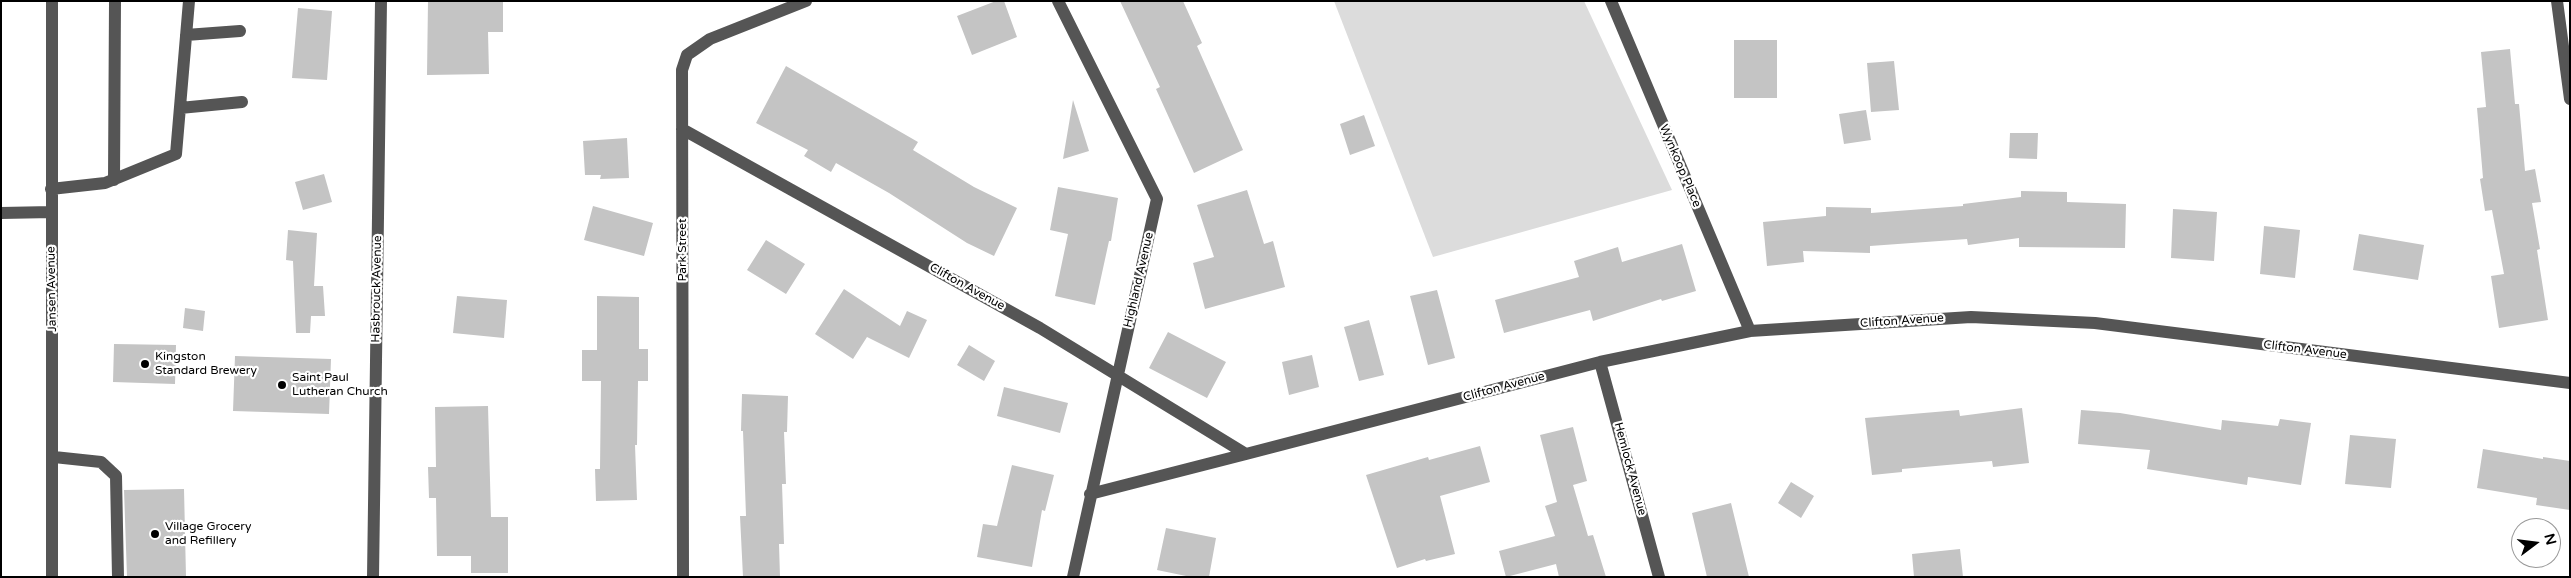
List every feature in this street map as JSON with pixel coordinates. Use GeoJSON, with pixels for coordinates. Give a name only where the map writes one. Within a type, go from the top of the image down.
{"type":"FeatureCollection","features":[{"type":"Feature","properties":{"kind":"street","name":"Jansen Avenue"},"geometry":{"type":"LineString","coordinates":[[52,1],[54,457],[52,577]]}},
{"type":"Feature","properties":{"kind":"street"},"geometry":{"type":"LineString","coordinates":[[114,180],[115,1]]}},
{"type":"Feature","properties":{"kind":"street"},"geometry":{"type":"LineString","coordinates":[[52,189],[105,183],[176,154],[189,1]]}},
{"type":"Feature","properties":{"kind":"street","name":"Hasbrouck Avenue"},"geometry":{"type":"LineString","coordinates":[[373,577],[381,1]]}},
{"type":"Feature","properties":{"kind":"street","name":"Park Street"},"geometry":{"type":"LineString","coordinates":[[683,577],[682,70],[687,55],[710,39],[806,1]]}},
{"type":"Feature","properties":{"kind":"street","name":"Highland Avenue"},"geometry":{"type":"LineString","coordinates":[[1058,1],[1157,199],[1073,577]]}},
{"type":"Feature","properties":{"kind":"street","name":"Wynkoop Place"},"geometry":{"type":"LineString","coordinates":[[1611,1],[1750,331]]}},
{"type":"Feature","properties":{"kind":"street"},"geometry":{"type":"LineString","coordinates":[[2557,1],[2570,99]]}},
{"type":"Feature","properties":{"kind":"street"},"geometry":{"type":"LineString","coordinates":[[186,34],[240,30]]}},
{"type":"Feature","properties":{"kind":"street"},"geometry":{"type":"LineString","coordinates":[[180,108],[242,102]]}},
{"type":"Feature","properties":{"kind":"street","name":"Clifton Avenue"},"geometry":{"type":"LineString","coordinates":[[682,129],[1040,328],[1246,454]]}},
{"type":"Feature","properties":{"kind":"street"},"geometry":{"type":"LineString","coordinates":[[1,213],[52,212]]}},
{"type":"Feature","properties":{"kind":"street","name":"Clifton Avenue"},"geometry":{"type":"LineString","coordinates":[[1090,494],[1600,362],[1750,331],[1971,317],[2095,323],[2570,383]]}},
{"type":"Feature","properties":{"kind":"street","name":"Hemlock Avenue"},"geometry":{"type":"LineString","coordinates":[[1600,362],[1659,577]]}},
{"type":"Feature","properties":{"kind":"street"},"geometry":{"type":"LineString","coordinates":[[54,457],[101,462],[116,476],[118,577]]}},
{"type":"Feature","properties":{"kind":"shaded area"},"geometry":{"type":"Polygon","coordinates":[[[1334,1],[1584,1],[1672,190],[1433,257],[1334,1]]]}},
{"type":"Feature","properties":{"kind":"building"},"geometry":{"type":"Polygon","coordinates":[[[428,1],[503,1],[503,32],[488,32],[489,74],[427,75],[428,1]]]}},
{"type":"Feature","properties":{"kind":"building"},"geometry":{"type":"Polygon","coordinates":[[[996,1],[1004,1],[1017,37],[972,55],[957,16],[996,1]]]}},
{"type":"Feature","properties":{"kind":"building"},"geometry":{"type":"Polygon","coordinates":[[[1120,1],[1183,1],[1202,43],[1197,46],[1243,150],[1194,173],[1156,89],[1160,87],[1120,1]]]}},
{"type":"Feature","properties":{"kind":"building"},"geometry":{"type":"Polygon","coordinates":[[[298,8],[332,11],[327,80],[292,78],[298,8]]]}},
{"type":"Feature","properties":{"kind":"building"},"geometry":{"type":"Polygon","coordinates":[[[1734,40],[1777,40],[1777,98],[1734,98],[1734,40]]]}},
{"type":"Feature","properties":{"kind":"building"},"geometry":{"type":"Polygon","coordinates":[[[2510,49],[2515,104],[2519,104],[2525,171],[2535,169],[2541,202],[2532,203],[2540,249],[2537,250],[2548,320],[2499,328],[2491,276],[2504,274],[2492,210],[2485,211],[2480,179],[2483,178],[2477,108],[2486,107],[2481,52],[2510,49]]]}},
{"type":"Feature","properties":{"kind":"building"},"geometry":{"type":"Polygon","coordinates":[[[1894,61],[1899,110],[1871,112],[1867,63],[1894,61]]]}},
{"type":"Feature","properties":{"kind":"building"},"geometry":{"type":"Polygon","coordinates":[[[786,66],[918,142],[913,150],[974,187],[1017,208],[994,256],[967,243],[889,193],[836,163],[831,172],[804,156],[808,150],[756,123],[786,66]]]}},
{"type":"Feature","properties":{"kind":"building"},"geometry":{"type":"Polygon","coordinates":[[[1073,100],[1089,151],[1063,159],[1073,100]]]}},
{"type":"Feature","properties":{"kind":"building"},"geometry":{"type":"Polygon","coordinates":[[[1866,110],[1871,140],[1844,144],[1839,114],[1866,110]]]}},
{"type":"Feature","properties":{"kind":"building"},"geometry":{"type":"Polygon","coordinates":[[[1364,115],[1375,146],[1350,155],[1340,124],[1364,115]]]}},
{"type":"Feature","properties":{"kind":"building"},"geometry":{"type":"Polygon","coordinates":[[[2010,133],[2038,133],[2037,159],[2009,158],[2010,133]]]}},
{"type":"Feature","properties":{"kind":"building"},"geometry":{"type":"Polygon","coordinates":[[[627,138],[629,178],[600,179],[601,175],[585,175],[583,141],[627,138]]]}},
{"type":"Feature","properties":{"kind":"building"},"geometry":{"type":"Polygon","coordinates":[[[324,174],[332,202],[303,210],[295,182],[324,174]]]}},
{"type":"Feature","properties":{"kind":"building"},"geometry":{"type":"Polygon","coordinates":[[[1058,187],[1118,198],[1111,241],[1109,241],[1095,305],[1055,296],[1068,234],[1050,230],[1058,187]]]}},
{"type":"Feature","properties":{"kind":"building"},"geometry":{"type":"Polygon","coordinates":[[[1247,190],[1264,244],[1273,241],[1285,287],[1205,309],[1193,263],[1214,257],[1197,205],[1247,190]]]}},
{"type":"Feature","properties":{"kind":"building"},"geometry":{"type":"Polygon","coordinates":[[[2021,191],[2067,192],[2067,202],[2126,204],[2125,248],[2019,247],[2019,238],[1968,245],[1967,239],[1870,246],[1870,253],[1803,251],[1804,262],[1767,266],[1763,222],[1826,216],[1826,207],[1871,208],[1871,213],[1963,206],[1963,204],[2021,197],[2021,191]]]}},
{"type":"Feature","properties":{"kind":"building"},"geometry":{"type":"Polygon","coordinates":[[[593,206],[653,223],[644,256],[584,240],[593,206]]]}},
{"type":"Feature","properties":{"kind":"building"},"geometry":{"type":"Polygon","coordinates":[[[2173,209],[2217,212],[2214,261],[2171,258],[2173,209]]]}},
{"type":"Feature","properties":{"kind":"building"},"geometry":{"type":"Polygon","coordinates":[[[2264,226],[2300,230],[2295,278],[2260,274],[2264,226]]]}},
{"type":"Feature","properties":{"kind":"building"},"geometry":{"type":"Polygon","coordinates":[[[288,230],[317,233],[314,286],[323,286],[325,316],[311,316],[310,333],[296,333],[293,261],[286,260],[288,230]]]}},
{"type":"Feature","properties":{"kind":"building"},"geometry":{"type":"Polygon","coordinates":[[[2359,234],[2424,245],[2418,280],[2353,270],[2359,234]]]}},
{"type":"Feature","properties":{"kind":"building"},"geometry":{"type":"Polygon","coordinates":[[[766,240],[805,264],[786,294],[747,270],[766,240]]]}},
{"type":"Feature","properties":{"kind":"building"},"geometry":{"type":"Polygon","coordinates":[[[1682,244],[1696,291],[1662,301],[1661,299],[1593,321],[1590,310],[1504,333],[1495,300],[1579,277],[1574,261],[1618,247],[1622,262],[1682,244]]]}},
{"type":"Feature","properties":{"kind":"building"},"geometry":{"type":"Polygon","coordinates":[[[844,289],[900,326],[907,311],[927,320],[909,358],[867,337],[853,359],[815,334],[844,289]]]}},
{"type":"Feature","properties":{"kind":"building"},"geometry":{"type":"Polygon","coordinates":[[[1437,290],[1455,358],[1428,365],[1410,296],[1437,290]]]}},
{"type":"Feature","properties":{"kind":"building"},"geometry":{"type":"Polygon","coordinates":[[[457,296],[507,300],[504,338],[453,333],[457,296]]]}},
{"type":"Feature","properties":{"kind":"building"},"geometry":{"type":"Polygon","coordinates":[[[597,296],[639,297],[639,349],[648,349],[648,381],[638,381],[637,445],[635,445],[637,500],[596,501],[595,469],[600,469],[601,381],[582,381],[582,350],[597,350],[597,296]]]}},
{"type":"Feature","properties":{"kind":"building"},"geometry":{"type":"Polygon","coordinates":[[[185,308],[205,311],[203,331],[183,328],[185,308]]]}},
{"type":"Feature","properties":{"kind":"building"},"geometry":{"type":"Polygon","coordinates":[[[1369,320],[1384,375],[1359,381],[1344,327],[1369,320]]]}},
{"type":"Feature","properties":{"kind":"building"},"geometry":{"type":"Polygon","coordinates":[[[1168,332],[1226,362],[1207,398],[1149,368],[1168,332]]]}},
{"type":"Feature","properties":{"kind":"building","name":"Kingston Standard Brewery"},"geometry":{"type":"Polygon","coordinates":[[[114,344],[176,345],[175,384],[113,382],[114,344]]]}},
{"type":"Feature","properties":{"kind":"building"},"geometry":{"type":"Polygon","coordinates":[[[969,345],[995,361],[984,381],[957,365],[969,345]]]}},
{"type":"Feature","properties":{"kind":"building"},"geometry":{"type":"Polygon","coordinates":[[[1312,355],[1319,387],[1289,395],[1282,362],[1312,355]]]}},
{"type":"Feature","properties":{"kind":"building","name":"Saint Paul Lutheran Church"},"geometry":{"type":"Polygon","coordinates":[[[235,356],[331,359],[329,414],[233,411],[235,356]]]}},
{"type":"Feature","properties":{"kind":"building"},"geometry":{"type":"Polygon","coordinates":[[[1004,387],[1068,403],[1060,433],[997,416],[1004,387]]]}},
{"type":"Feature","properties":{"kind":"building"},"geometry":{"type":"Polygon","coordinates":[[[742,394],[788,396],[787,432],[784,432],[786,484],[782,484],[784,544],[779,544],[780,577],[743,577],[740,516],[746,516],[743,431],[741,431],[742,394]]]}},
{"type":"Feature","properties":{"kind":"building"},"geometry":{"type":"Polygon","coordinates":[[[488,406],[491,517],[508,517],[508,573],[471,573],[471,556],[437,556],[436,498],[429,498],[428,467],[436,467],[435,407],[488,406]]]}},
{"type":"Feature","properties":{"kind":"building"},"geometry":{"type":"Polygon","coordinates":[[[2022,408],[2029,463],[1993,467],[1992,461],[1902,469],[1902,472],[1872,475],[1865,418],[1959,410],[1960,416],[2022,408]]]}},
{"type":"Feature","properties":{"kind":"building"},"geometry":{"type":"Polygon","coordinates":[[[2081,410],[2120,413],[2221,430],[2222,420],[2278,426],[2280,419],[2311,423],[2301,485],[2248,477],[2247,485],[2147,469],[2150,450],[2078,444],[2081,410]]]}},
{"type":"Feature","properties":{"kind":"building"},"geometry":{"type":"Polygon","coordinates":[[[1573,427],[1587,481],[1573,485],[1588,536],[1593,535],[1606,577],[1559,577],[1556,564],[1506,577],[1499,551],[1555,536],[1545,506],[1557,502],[1540,435],[1573,427]]]}},
{"type":"Feature","properties":{"kind":"building"},"geometry":{"type":"Polygon","coordinates":[[[2350,435],[2396,439],[2391,488],[2345,484],[2350,435]]]}},
{"type":"Feature","properties":{"kind":"building"},"geometry":{"type":"Polygon","coordinates":[[[1480,446],[1490,482],[1440,496],[1455,554],[1426,561],[1425,559],[1397,568],[1366,475],[1428,457],[1429,460],[1480,446]]]}},
{"type":"Feature","properties":{"kind":"building"},"geometry":{"type":"Polygon","coordinates":[[[2483,449],[2543,459],[2543,457],[2570,461],[2570,510],[2536,505],[2537,498],[2477,488],[2483,449]]]}},
{"type":"Feature","properties":{"kind":"building"},"geometry":{"type":"Polygon","coordinates":[[[1012,465],[1054,475],[1045,511],[1042,510],[1032,567],[977,557],[983,524],[997,526],[1012,465]]]}},
{"type":"Feature","properties":{"kind":"building"},"geometry":{"type":"Polygon","coordinates":[[[1791,482],[1814,496],[1801,518],[1778,503],[1791,482]]]}},
{"type":"Feature","properties":{"kind":"building","name":"Village Grocery and Refillery"},"geometry":{"type":"Polygon","coordinates":[[[184,489],[186,577],[127,577],[124,490],[184,489]]]}},
{"type":"Feature","properties":{"kind":"building"},"geometry":{"type":"Polygon","coordinates":[[[1731,503],[1749,577],[1707,577],[1692,513],[1731,503]]]}},
{"type":"Feature","properties":{"kind":"building"},"geometry":{"type":"Polygon","coordinates":[[[1166,528],[1216,538],[1209,577],[1191,577],[1157,570],[1166,528]]]}},
{"type":"Feature","properties":{"kind":"building"},"geometry":{"type":"Polygon","coordinates":[[[1960,549],[1963,577],[1914,577],[1912,554],[1960,549]]]}},
{"type":"Feature","properties":{"kind":"place","name":"Kingston Standard Brewery"},"geometry":{"type":"Point","coordinates":[145,364]}},
{"type":"Feature","properties":{"kind":"place","name":"Saint Paul Lutheran Church"},"geometry":{"type":"Point","coordinates":[282,385]}},
{"type":"Feature","properties":{"kind":"place","name":"Village Grocery and Refillery"},"geometry":{"type":"Point","coordinates":[155,534]}}]}
